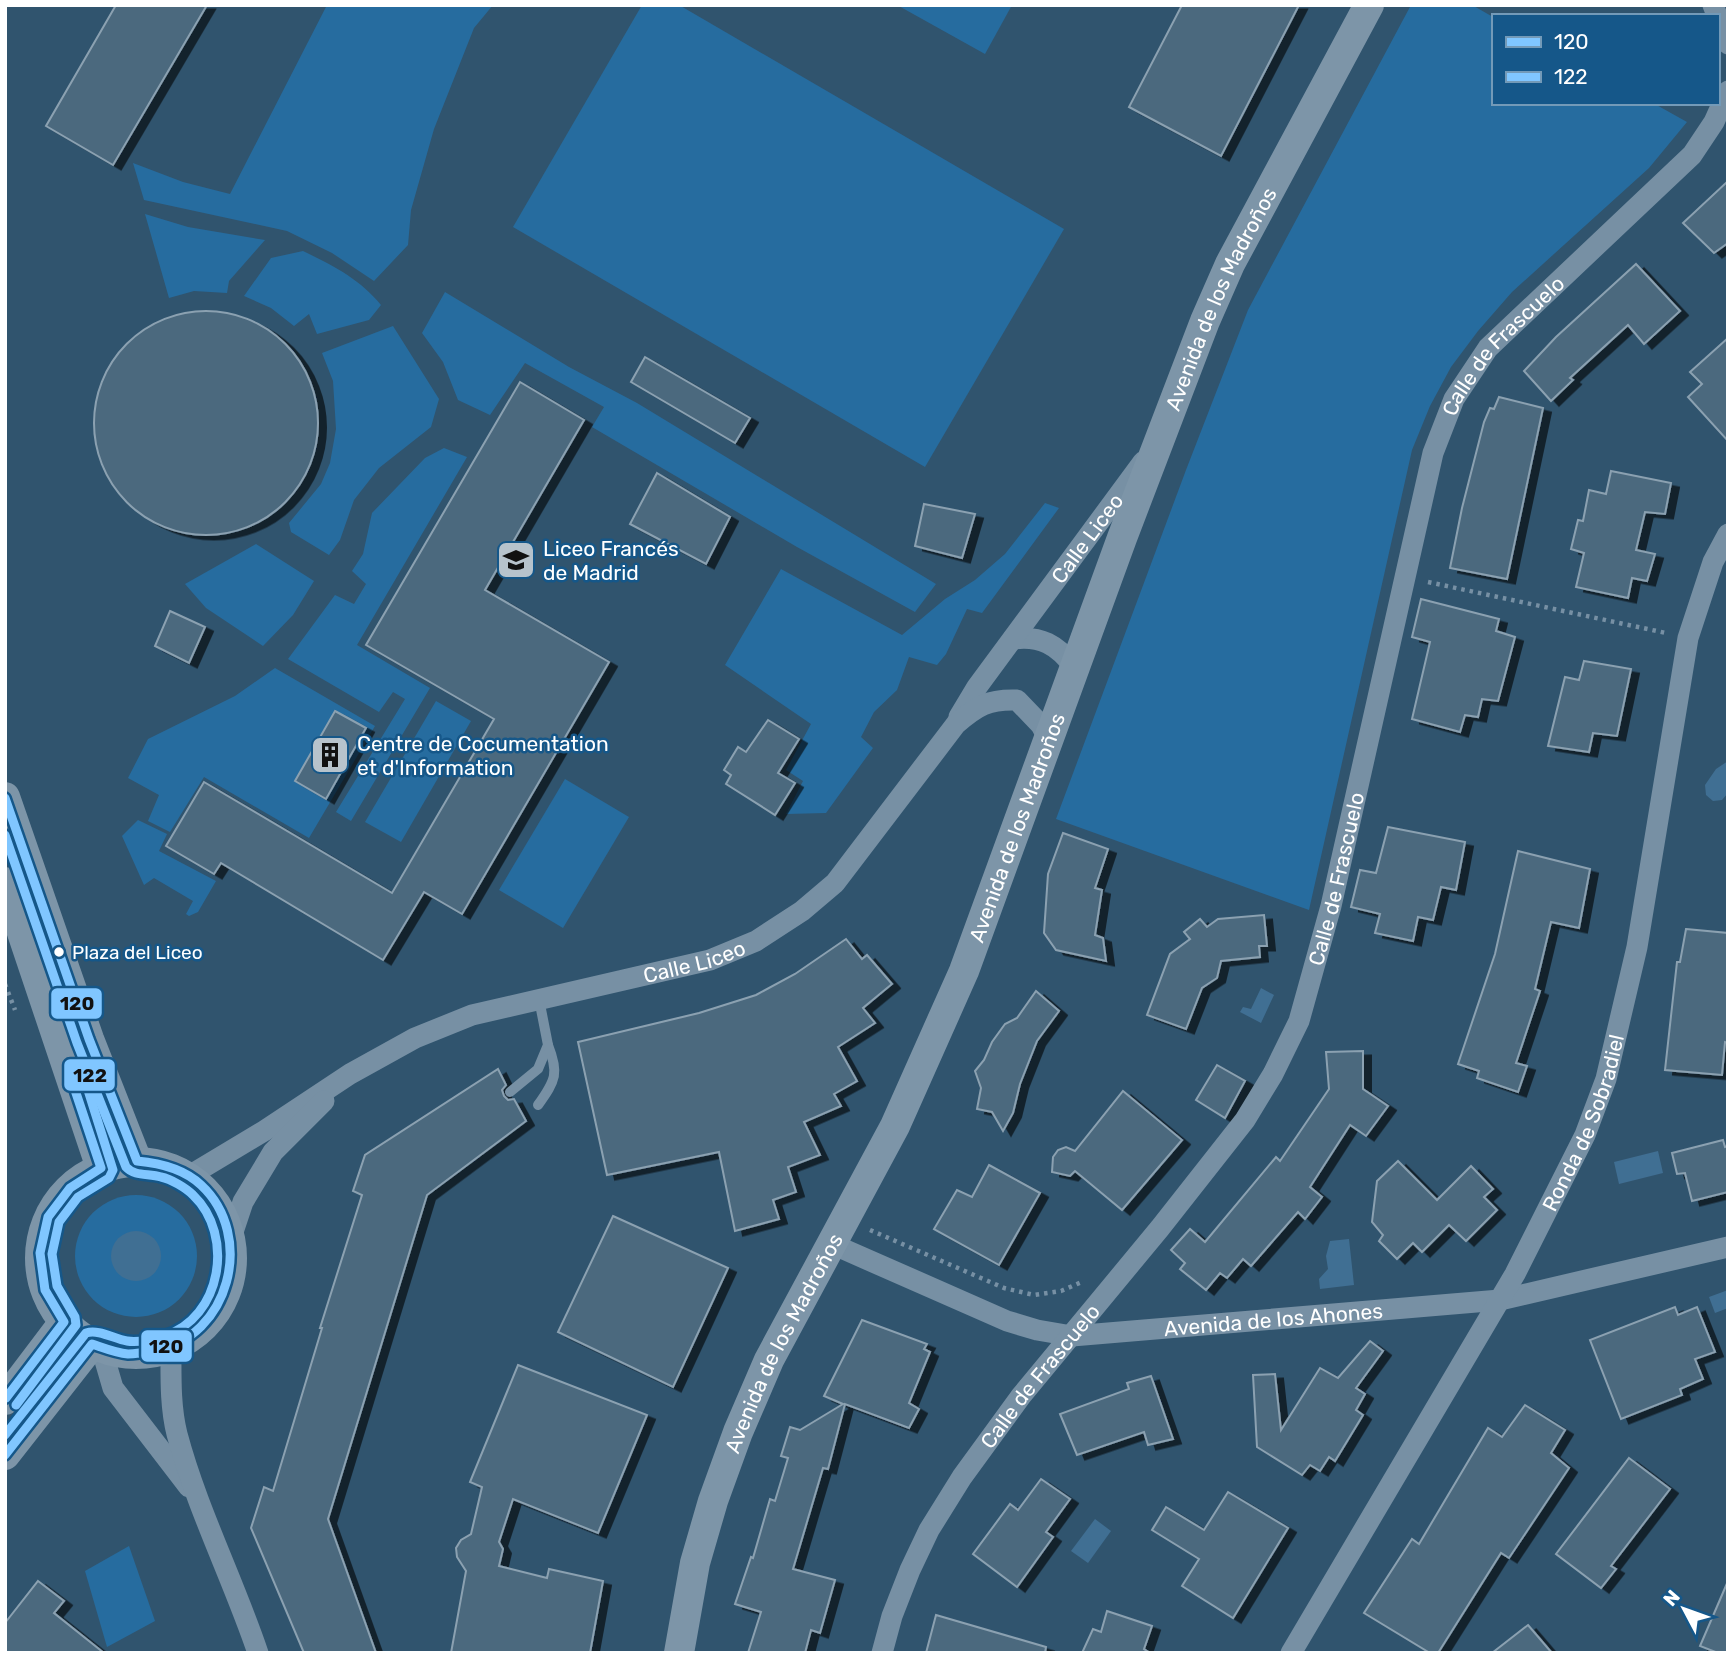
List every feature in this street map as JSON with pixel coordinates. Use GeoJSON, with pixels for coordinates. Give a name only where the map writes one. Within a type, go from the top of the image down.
{"type":"FeatureCollection","features":[{"type":"Feature","properties":{"kind":"street","name":"Avenida de los Madroños"},"geometry":{"type":"LineString","coordinates":[[679,1653],[695,1563],[713,1501],[738,1432],[769,1360],[895,1125],[964,971],[1160,437],[1230,264],[1369,5]]}},
{"type":"Feature","properties":{"kind":"street"},"geometry":{"type":"LineString","coordinates":[[1719,21],[1728,44]]}},
{"type":"Feature","properties":{"kind":"street","name":"Calle de Frascuelo"},"geometry":{"type":"LineString","coordinates":[[882,1653],[892,1616],[929,1530],[962,1477],[1021,1396],[1245,1120],[1273,1074],[1299,1021],[1331,905],[1433,453],[1454,399],[1488,348],[1692,155],[1714,122],[1728,91]]}},
{"type":"Feature","properties":{"kind":"street","name":"Calle Liceo"},"geometry":{"type":"LineString","coordinates":[[189,1176],[350,1074],[415,1038],[472,1015],[710,960],[756,941],[802,911],[835,883],[956,724],[977,687],[1160,437]]}},
{"type":"Feature","properties":{"kind":"street","name":"Ronda de Sobradiel"},"geometry":{"type":"LineString","coordinates":[[1290,1653],[1500,1300],[1537,1234],[1585,1135],[1606,1079],[1637,947],[1688,638],[1713,562],[1728,534]]}},
{"type":"Feature","properties":{"kind":"street"},"geometry":{"type":"LineString","coordinates":[[1013,639],[1028,637],[1042,640],[1058,648],[1074,667]]}},
{"type":"Feature","properties":{"kind":"street","name":"Calle Liceo"},"geometry":{"type":"LineString","coordinates":[[956,724],[986,703],[999,699],[1017,700],[1041,725],[1048,738]]}},
{"type":"Feature","properties":{"kind":"street"},"geometry":{"type":"LineString","coordinates":[[5,797],[89,1039],[137,1161]]}},
{"type":"Feature","properties":{"kind":"street"},"geometry":{"type":"LineString","coordinates":[[8,898],[101,1168]]}},
{"type":"Feature","properties":{"kind":"street","name":"Calle Liceo"},"geometry":{"type":"LineString","coordinates":[[231,1238],[243,1202],[273,1152],[350,1074]]}},
{"type":"Feature","properties":{"kind":"street"},"geometry":{"type":"LineString","coordinates":[[137,1161],[171,1167],[189,1176],[219,1208],[231,1238],[232,1271],[222,1303],[201,1329],[171,1348],[130,1354],[97,1345],[64,1322],[45,1290],[40,1254],[48,1217],[70,1188],[101,1168],[137,1161]]}},
{"type":"Feature","properties":{"kind":"street","name":"Avenida de los Ahones"},"geometry":{"type":"LineString","coordinates":[[832,1244],[1007,1321],[1038,1331],[1072,1336],[1500,1300],[1728,1247]]}},
{"type":"Feature","properties":{"kind":"street"},"geometry":{"type":"LineString","coordinates":[[5,1399],[64,1322]]}},
{"type":"Feature","properties":{"kind":"street"},"geometry":{"type":"LineString","coordinates":[[5,1455],[97,1345]]}},
{"type":"Feature","properties":{"kind":"street"},"geometry":{"type":"LineString","coordinates":[[97,1345],[113,1388],[199,1500]]}},
{"type":"Feature","properties":{"kind":"street"},"geometry":{"type":"LineString","coordinates":[[171,1348],[171,1393],[177,1432],[199,1500],[258,1653]]}},
{"type":"Feature","properties":{"kind":"lane"},"geometry":{"type":"LineString","coordinates":[[538,999],[548,1045],[556,1065],[553,1084],[538,1105]]}},
{"type":"Feature","properties":{"kind":"lane"},"geometry":{"type":"LineString","coordinates":[[510,1092],[538,1069],[548,1045]]}},
{"type":"Feature","properties":{"kind":"path"},"geometry":{"type":"LineString","coordinates":[[1406,578],[1688,638]]}},
{"type":"Feature","properties":{"kind":"path"},"geometry":{"type":"LineString","coordinates":[[861,1226],[1003,1288],[1034,1295],[1061,1291],[1090,1279]]}},
{"type":"Feature","properties":{"kind":"shaded area"},"geometry":{"type":"Polygon","coordinates":[[[327,5],[493,5],[474,28],[434,129],[411,210],[408,245],[374,281],[332,253],[287,231],[144,200],[133,163],[183,182],[230,194],[327,5]]]}},
{"type":"Feature","properties":{"kind":"shaded area"},"geometry":{"type":"Polygon","coordinates":[[[642,5],[679,5],[1064,229],[925,467],[513,227],[642,5]]]}},
{"type":"Feature","properties":{"kind":"shaded area"},"geometry":{"type":"Polygon","coordinates":[[[897,5],[1012,5],[985,54],[897,5]]]}},
{"type":"Feature","properties":{"kind":"shaded area"},"geometry":{"type":"Polygon","coordinates":[[[1411,5],[1472,5],[1492,16],[1492,105],[1657,105],[1687,122],[1649,168],[1512,292],[1451,367],[1430,406],[1412,450],[1309,910],[1056,819],[1248,310],[1411,5]]]}},
{"type":"Feature","properties":{"kind":"shaded area"},"geometry":{"type":"Polygon","coordinates":[[[145,214],[188,227],[265,240],[229,281],[227,293],[194,291],[169,298],[145,214]]]}},
{"type":"Feature","properties":{"kind":"shaded area"},"geometry":{"type":"Polygon","coordinates":[[[303,251],[345,274],[373,296],[381,305],[369,320],[317,334],[309,314],[294,326],[271,308],[244,296],[271,258],[303,251]]]}},
{"type":"Feature","properties":{"kind":"shaded area"},"geometry":{"type":"Polygon","coordinates":[[[445,292],[569,367],[637,403],[936,584],[915,612],[797,547],[592,427],[604,407],[525,363],[490,415],[458,400],[443,362],[422,333],[445,292]]]}},
{"type":"Feature","properties":{"kind":"shaded area"},"geometry":{"type":"Polygon","coordinates":[[[393,326],[439,399],[431,427],[379,468],[354,500],[340,540],[329,555],[291,532],[289,523],[321,484],[330,463],[336,429],[333,381],[322,353],[393,326]]]}},
{"type":"Feature","properties":{"kind":"shaded area"},"geometry":{"type":"Polygon","coordinates":[[[444,448],[467,457],[357,645],[430,688],[351,821],[336,812],[405,699],[393,692],[379,712],[288,659],[335,595],[354,604],[366,584],[352,571],[363,554],[372,513],[425,458],[444,448]]]}},
{"type":"Feature","properties":{"kind":"shaded area"},"geometry":{"type":"Polygon","coordinates":[[[1045,503],[1059,508],[982,613],[967,609],[946,654],[937,665],[909,657],[897,690],[874,712],[861,737],[873,748],[826,813],[786,814],[803,781],[786,770],[811,724],[725,665],[781,569],[902,635],[1005,554],[1045,503]]]}},
{"type":"Feature","properties":{"kind":"shaded area"},"geometry":{"type":"Polygon","coordinates":[[[256,544],[314,581],[293,615],[263,646],[206,608],[185,584],[256,544]]]}},
{"type":"Feature","properties":{"kind":"shaded area"},"geometry":{"type":"Polygon","coordinates":[[[275,668],[375,726],[309,838],[204,777],[170,832],[148,821],[159,795],[128,778],[148,739],[235,696],[275,668]]]}},
{"type":"Feature","properties":{"kind":"shaded area"},"geometry":{"type":"Polygon","coordinates":[[[436,701],[471,721],[401,842],[365,822],[436,701]]]}},
{"type":"Feature","properties":{"kind":"shaded area"},"geometry":{"type":"Polygon","coordinates":[[[1728,761],[1728,793],[1722,800],[1713,801],[1706,795],[1705,785],[1716,769],[1728,761]]]}},
{"type":"Feature","properties":{"kind":"shaded area"},"geometry":{"type":"Polygon","coordinates":[[[565,779],[629,817],[563,928],[499,890],[565,779]]]}},
{"type":"Feature","properties":{"kind":"shaded area"},"geometry":{"type":"Polygon","coordinates":[[[138,820],[167,834],[159,851],[216,881],[198,912],[189,916],[186,914],[193,901],[154,878],[144,885],[122,836],[138,820]]]}},
{"type":"Feature","properties":{"kind":"shaded area"},"geometry":{"type":"Polygon","coordinates":[[[1261,988],[1274,995],[1261,1023],[1240,1012],[1243,1007],[1251,1009],[1261,988]]]}},
{"type":"Feature","properties":{"kind":"shaded area"},"geometry":{"type":"Polygon","coordinates":[[[1658,1151],[1663,1173],[1619,1184],[1614,1162],[1658,1151]]]}},
{"type":"Feature","properties":{"kind":"shaded area"},"geometry":{"type":"Polygon","coordinates":[[[136,1195],[159,1200],[179,1213],[192,1233],[197,1256],[192,1279],[179,1299],[159,1312],[136,1317],[113,1312],[93,1299],[80,1279],[75,1256],[80,1233],[93,1213],[113,1200],[136,1195]]]}},
{"type":"Feature","properties":{"kind":"shaded area"},"geometry":{"type":"Polygon","coordinates":[[[136,1231],[153,1239],[161,1256],[153,1273],[136,1281],[119,1273],[111,1256],[119,1239],[136,1231]]]}},
{"type":"Feature","properties":{"kind":"shaded area"},"geometry":{"type":"Polygon","coordinates":[[[1349,1239],[1354,1285],[1320,1289],[1319,1279],[1328,1269],[1326,1256],[1330,1241],[1349,1239]]]}},
{"type":"Feature","properties":{"kind":"shaded area"},"geometry":{"type":"Polygon","coordinates":[[[1728,1290],[1728,1308],[1715,1313],[1709,1297],[1728,1290]]]}},
{"type":"Feature","properties":{"kind":"shaded area"},"geometry":{"type":"Polygon","coordinates":[[[1095,1519],[1111,1531],[1088,1563],[1071,1551],[1095,1519]]]}},
{"type":"Feature","properties":{"kind":"shaded area"},"geometry":{"type":"Polygon","coordinates":[[[129,1546],[155,1621],[107,1647],[85,1571],[129,1546]]]}},
{"type":"Feature","properties":{"kind":"building"},"geometry":{"type":"Polygon","coordinates":[[[116,5],[207,5],[113,165],[46,126],[116,5]]]}},
{"type":"Feature","properties":{"kind":"building"},"geometry":{"type":"Polygon","coordinates":[[[1182,5],[1299,5],[1221,156],[1129,107],[1182,5]]]}},
{"type":"Feature","properties":{"kind":"building"},"geometry":{"type":"Polygon","coordinates":[[[1728,181],[1728,243],[1714,253],[1683,223],[1728,181]]]}},
{"type":"Feature","properties":{"kind":"building"},"geometry":{"type":"Polygon","coordinates":[[[1636,264],[1680,311],[1644,344],[1628,325],[1570,378],[1573,380],[1551,401],[1524,371],[1556,337],[1636,264]]]}},
{"type":"Feature","properties":{"kind":"building"},"geometry":{"type":"Polygon","coordinates":[[[206,311],[249,320],[268,330],[285,344],[299,361],[309,380],[318,423],[309,466],[299,485],[285,502],[268,516],[249,526],[206,535],[163,526],[144,516],[127,502],[113,485],[103,466],[94,423],[103,380],[113,361],[127,344],[144,330],[163,320],[206,311]]]}},
{"type":"Feature","properties":{"kind":"building"},"geometry":{"type":"Polygon","coordinates":[[[1728,338],[1728,441],[1688,397],[1702,384],[1690,372],[1728,338]]]}},
{"type":"Feature","properties":{"kind":"building"},"geometry":{"type":"Polygon","coordinates":[[[645,357],[750,418],[735,443],[631,382],[645,357]]]}},
{"type":"Feature","properties":{"kind":"building"},"geometry":{"type":"Polygon","coordinates":[[[520,382],[584,420],[485,590],[609,662],[462,914],[424,892],[383,960],[221,863],[214,874],[166,846],[204,782],[392,893],[494,719],[366,645],[520,382]]]}},
{"type":"Feature","properties":{"kind":"building"},"geometry":{"type":"Polygon","coordinates":[[[1499,397],[1543,408],[1507,579],[1450,568],[1484,422],[1499,397]]]}},
{"type":"Feature","properties":{"kind":"building"},"geometry":{"type":"Polygon","coordinates":[[[1611,471],[1671,483],[1665,514],[1645,512],[1636,550],[1655,554],[1647,581],[1632,578],[1628,598],[1576,587],[1584,553],[1571,549],[1578,520],[1583,521],[1589,490],[1606,494],[1611,471]]]}},
{"type":"Feature","properties":{"kind":"building"},"geometry":{"type":"Polygon","coordinates":[[[657,473],[730,517],[706,564],[630,524],[657,473]]]}},
{"type":"Feature","properties":{"kind":"building"},"geometry":{"type":"Polygon","coordinates":[[[924,504],[975,514],[962,558],[915,546],[924,504]]]}},
{"type":"Feature","properties":{"kind":"building"},"geometry":{"type":"Polygon","coordinates":[[[1421,599],[1499,619],[1496,631],[1515,637],[1498,701],[1482,699],[1478,717],[1465,715],[1460,732],[1412,719],[1430,642],[1412,637],[1421,599]]]}},
{"type":"Feature","properties":{"kind":"building"},"geometry":{"type":"Polygon","coordinates":[[[170,611],[205,627],[189,663],[155,646],[170,611]]]}},
{"type":"Feature","properties":{"kind":"building"},"geometry":{"type":"Polygon","coordinates":[[[1584,661],[1631,669],[1617,736],[1593,733],[1589,752],[1548,746],[1565,677],[1579,680],[1584,661]]]}},
{"type":"Feature","properties":{"kind":"building","name":"Centre de Cocumentation et d'Information"},"geometry":{"type":"Polygon","coordinates":[[[335,711],[366,728],[326,799],[295,781],[335,711]]]}},
{"type":"Feature","properties":{"kind":"building"},"geometry":{"type":"Polygon","coordinates":[[[768,720],[799,739],[778,773],[795,783],[775,815],[726,784],[731,775],[724,770],[738,747],[746,752],[768,720]]]}},
{"type":"Feature","properties":{"kind":"building"},"geometry":{"type":"Polygon","coordinates":[[[1388,827],[1465,842],[1456,890],[1441,887],[1433,920],[1418,917],[1413,941],[1375,933],[1380,914],[1351,907],[1360,870],[1376,873],[1388,827]]]}},
{"type":"Feature","properties":{"kind":"building"},"geometry":{"type":"Polygon","coordinates":[[[1063,833],[1108,849],[1095,888],[1102,890],[1095,935],[1103,938],[1106,961],[1056,950],[1044,933],[1048,874],[1063,833]]]}},
{"type":"Feature","properties":{"kind":"building"},"geometry":{"type":"Polygon","coordinates":[[[1518,851],[1590,869],[1579,928],[1551,922],[1535,989],[1540,991],[1516,1063],[1527,1066],[1518,1092],[1477,1078],[1479,1071],[1458,1064],[1495,954],[1518,851]]]}},
{"type":"Feature","properties":{"kind":"building"},"geometry":{"type":"Polygon","coordinates":[[[1264,915],[1267,946],[1259,946],[1260,957],[1221,961],[1217,978],[1202,988],[1186,1029],[1147,1015],[1170,954],[1190,939],[1184,932],[1200,919],[1207,927],[1218,919],[1264,915]]]}},
{"type":"Feature","properties":{"kind":"building"},"geometry":{"type":"Polygon","coordinates":[[[1686,929],[1728,933],[1728,1043],[1725,1042],[1722,1075],[1665,1070],[1677,962],[1680,962],[1686,929]]]}},
{"type":"Feature","properties":{"kind":"building"},"geometry":{"type":"Polygon","coordinates":[[[846,939],[862,959],[867,955],[892,984],[863,1008],[875,1023],[838,1047],[857,1081],[834,1094],[841,1106],[804,1122],[820,1155],[788,1167],[796,1192],[773,1200],[779,1219],[735,1231],[719,1152],[607,1175],[578,1042],[699,1013],[756,995],[795,974],[846,939]]]}},
{"type":"Feature","properties":{"kind":"building"},"geometry":{"type":"Polygon","coordinates":[[[1036,991],[1059,1011],[1037,1041],[1020,1084],[1013,1113],[1003,1131],[992,1112],[977,1109],[981,1088],[975,1071],[1005,1024],[1017,1018],[1036,991]]]}},
{"type":"Feature","properties":{"kind":"building"},"geometry":{"type":"Polygon","coordinates":[[[1363,1051],[1363,1089],[1388,1106],[1366,1136],[1350,1125],[1310,1187],[1322,1197],[1305,1219],[1298,1212],[1251,1266],[1243,1259],[1227,1278],[1220,1273],[1206,1290],[1180,1269],[1185,1263],[1171,1250],[1190,1229],[1205,1242],[1276,1157],[1280,1161],[1329,1089],[1326,1052],[1363,1051]]]}},
{"type":"Feature","properties":{"kind":"building"},"geometry":{"type":"Polygon","coordinates":[[[1217,1065],[1245,1081],[1225,1118],[1196,1100],[1217,1065]]]}},
{"type":"Feature","properties":{"kind":"building"},"geometry":{"type":"Polygon","coordinates":[[[498,1069],[506,1085],[502,1090],[504,1096],[508,1100],[514,1099],[526,1121],[427,1195],[328,1519],[376,1653],[304,1653],[251,1528],[264,1487],[273,1491],[362,1195],[353,1191],[365,1155],[498,1069]]]}},
{"type":"Feature","properties":{"kind":"building"},"geometry":{"type":"Polygon","coordinates":[[[1123,1091],[1182,1140],[1122,1210],[1075,1171],[1070,1176],[1052,1172],[1053,1157],[1058,1150],[1066,1147],[1075,1151],[1123,1091]]]}},
{"type":"Feature","properties":{"kind":"building"},"geometry":{"type":"Polygon","coordinates":[[[1723,1140],[1725,1147],[1728,1146],[1728,1192],[1692,1201],[1685,1173],[1677,1174],[1672,1153],[1723,1140]]]}},
{"type":"Feature","properties":{"kind":"building"},"geometry":{"type":"Polygon","coordinates":[[[1398,1161],[1437,1200],[1471,1166],[1493,1189],[1484,1197],[1497,1210],[1466,1241],[1449,1225],[1422,1252],[1413,1243],[1397,1259],[1379,1241],[1383,1235],[1372,1222],[1377,1181],[1398,1161]]]}},
{"type":"Feature","properties":{"kind":"building"},"geometry":{"type":"Polygon","coordinates":[[[989,1165],[1040,1193],[999,1265],[934,1229],[957,1190],[972,1197],[989,1165]]]}},
{"type":"Feature","properties":{"kind":"building"},"geometry":{"type":"Polygon","coordinates":[[[613,1216],[728,1268],[673,1387],[558,1332],[613,1216]]]}},
{"type":"Feature","properties":{"kind":"building"},"geometry":{"type":"Polygon","coordinates":[[[1675,1307],[1678,1315],[1697,1307],[1715,1352],[1695,1359],[1703,1379],[1680,1389],[1682,1395],[1621,1419],[1590,1340],[1675,1307]]]}},
{"type":"Feature","properties":{"kind":"building"},"geometry":{"type":"Polygon","coordinates":[[[862,1320],[927,1344],[924,1349],[930,1352],[909,1403],[919,1409],[909,1428],[845,1404],[828,1469],[823,1468],[793,1569],[835,1580],[820,1633],[811,1630],[805,1653],[748,1653],[761,1612],[735,1604],[751,1557],[753,1558],[770,1499],[775,1501],[788,1458],[781,1456],[790,1427],[800,1430],[843,1404],[824,1396],[862,1320]]]}},
{"type":"Feature","properties":{"kind":"building"},"geometry":{"type":"Polygon","coordinates":[[[1370,1341],[1383,1351],[1356,1388],[1365,1394],[1356,1410],[1363,1415],[1335,1461],[1329,1457],[1320,1471],[1310,1465],[1302,1475],[1257,1447],[1253,1375],[1275,1374],[1281,1430],[1320,1368],[1338,1378],[1370,1341]]]}},
{"type":"Feature","properties":{"kind":"building"},"geometry":{"type":"Polygon","coordinates":[[[518,1365],[647,1415],[598,1533],[513,1499],[499,1542],[503,1549],[499,1566],[547,1578],[549,1569],[603,1581],[590,1653],[451,1653],[466,1571],[457,1557],[456,1548],[461,1540],[471,1534],[482,1487],[470,1482],[518,1365]]]}},
{"type":"Feature","properties":{"kind":"building"},"geometry":{"type":"Polygon","coordinates":[[[1151,1376],[1173,1439],[1148,1445],[1144,1432],[1077,1455],[1060,1414],[1129,1389],[1127,1383],[1151,1376]]]}},
{"type":"Feature","properties":{"kind":"building"},"geometry":{"type":"Polygon","coordinates":[[[1525,1405],[1565,1430],[1551,1453],[1569,1468],[1509,1558],[1501,1553],[1438,1653],[1430,1653],[1364,1613],[1412,1539],[1419,1544],[1488,1428],[1502,1437],[1525,1405]]]}},
{"type":"Feature","properties":{"kind":"building"},"geometry":{"type":"Polygon","coordinates":[[[1629,1458],[1670,1489],[1611,1566],[1616,1569],[1601,1588],[1556,1554],[1629,1458]]]}},
{"type":"Feature","properties":{"kind":"building"},"geometry":{"type":"Polygon","coordinates":[[[1041,1479],[1070,1499],[1046,1532],[1053,1537],[1017,1587],[973,1554],[1010,1504],[1018,1510],[1041,1479]]]}},
{"type":"Feature","properties":{"kind":"building"},"geometry":{"type":"Polygon","coordinates":[[[1228,1492],[1288,1528],[1233,1618],[1182,1586],[1199,1559],[1152,1530],[1166,1507],[1204,1530],[1228,1492]]]}},
{"type":"Feature","properties":{"kind":"building"},"geometry":{"type":"Polygon","coordinates":[[[38,1581],[64,1601],[54,1613],[104,1653],[5,1653],[5,1623],[38,1581]]]}},
{"type":"Feature","properties":{"kind":"building"},"geometry":{"type":"Polygon","coordinates":[[[1728,1581],[1728,1653],[1718,1653],[1700,1646],[1728,1581]]]}},
{"type":"Feature","properties":{"kind":"building"},"geometry":{"type":"Polygon","coordinates":[[[1107,1611],[1152,1626],[1144,1649],[1150,1653],[1082,1653],[1093,1629],[1101,1632],[1107,1611]]]}},
{"type":"Feature","properties":{"kind":"building"},"geometry":{"type":"Polygon","coordinates":[[[936,1615],[1046,1647],[1045,1653],[926,1653],[936,1615]]]}},
{"type":"Feature","properties":{"kind":"building"},"geometry":{"type":"Polygon","coordinates":[[[1528,1625],[1552,1653],[1492,1653],[1528,1625]]]}},
{"type":"Feature","properties":{"kind":"transit line","name":"120"},"geometry":{"type":"LineString","coordinates":[[5,798],[89,1039],[137,1161],[171,1168],[201,1185],[218,1206],[227,1231],[230,1256],[226,1282],[217,1306],[201,1326],[180,1342],[142,1353],[124,1353],[92,1344],[5,1455]]}},
{"type":"Feature","properties":{"kind":"transit line","name":"122"},"geometry":{"type":"LineString","coordinates":[[5,835],[77,1043],[126,1167],[138,1174],[169,1180],[193,1195],[206,1212],[214,1231],[218,1252],[216,1274],[210,1294],[199,1312],[184,1326],[164,1336],[136,1341],[96,1332],[86,1333],[5,1435]]}},
{"type":"Feature","properties":{"kind":"transit line","name":"122"},"geometry":{"type":"LineString","coordinates":[[16,1405],[76,1325],[75,1317],[57,1286],[52,1254],[59,1222],[78,1197],[109,1178],[113,1170],[82,1071]]}},
{"type":"Feature","properties":{"kind":"transit line","name":"120"},"geometry":{"type":"LineString","coordinates":[[6,1398],[64,1322],[45,1290],[40,1253],[48,1217],[70,1188],[101,1168],[70,1075]]}},
{"type":"Feature","properties":{"kind":"place","name":"Liceo Francés de Madrid"},"geometry":{"type":"Point","coordinates":[516,560]}},
{"type":"Feature","properties":{"kind":"place","name":"Centre de Cocumentation et d'Information"},"geometry":{"type":"Point","coordinates":[330,755]}},
{"type":"Feature","properties":{"kind":"place","name":"Plaza del Liceo"},"geometry":{"type":"Point","coordinates":[59,952]}}]}
